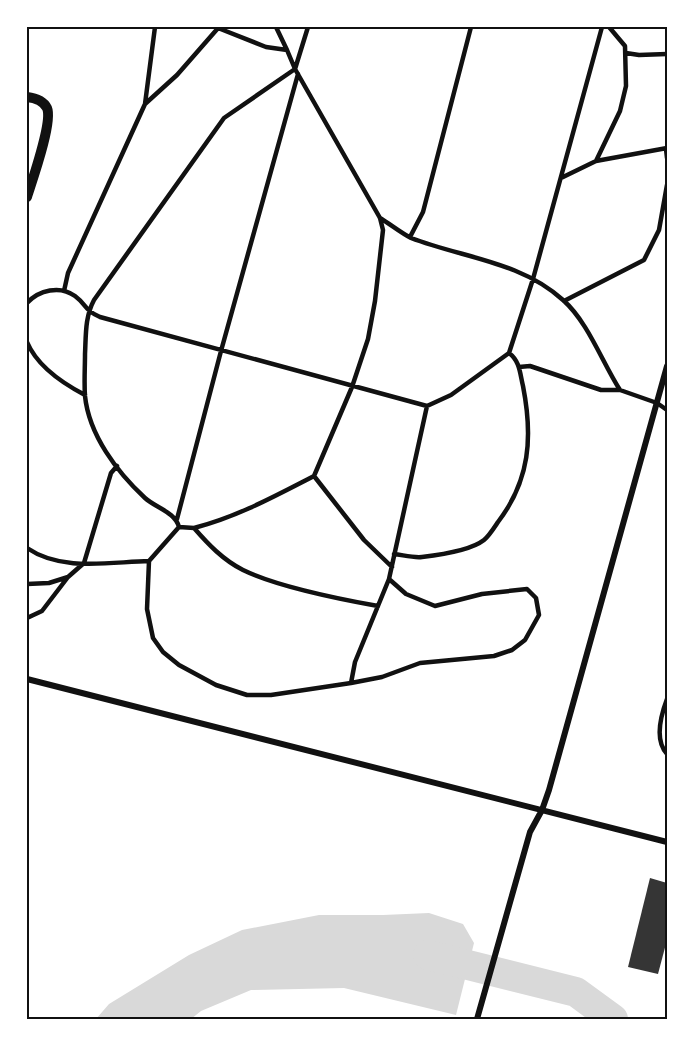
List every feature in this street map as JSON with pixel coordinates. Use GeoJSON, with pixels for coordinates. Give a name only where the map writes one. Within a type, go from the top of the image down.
{"type":"FeatureCollection","features":[{"type":"Feature","properties":{"kind":"street"},"geometry":{"type":"LineString","coordinates":[[27,97],[38,99],[46,107],[48,116],[47,128],[27,197]]}},
{"type":"Feature","properties":{"kind":"street"},"geometry":{"type":"LineString","coordinates":[[477,1019],[530,832],[542,810],[667,366]]}},
{"type":"Feature","properties":{"kind":"street"},"geometry":{"type":"LineString","coordinates":[[27,680],[667,842]]}},
{"type":"Feature","properties":{"kind":"lane"},"geometry":{"type":"LineString","coordinates":[[64,291],[68,273],[145,104],[155,27]]}},
{"type":"Feature","properties":{"kind":"lane"},"geometry":{"type":"LineString","coordinates":[[179,527],[194,528],[212,523],[258,505],[314,476],[352,387],[368,339],[383,230],[380,218],[297,71],[276,27]]}},
{"type":"Feature","properties":{"kind":"lane"},"geometry":{"type":"LineString","coordinates":[[179,527],[177,519],[308,27]]}},
{"type":"Feature","properties":{"kind":"lane"},"geometry":{"type":"LineString","coordinates":[[410,237],[423,212],[471,27]]}},
{"type":"Feature","properties":{"kind":"lane"},"geometry":{"type":"LineString","coordinates":[[27,303],[32,297],[42,292],[64,291],[73,294],[81,301],[88,312],[100,317],[352,387],[426,406],[451,395],[509,353],[533,279],[602,27]]}},
{"type":"Feature","properties":{"kind":"lane"},"geometry":{"type":"LineString","coordinates":[[596,161],[620,111],[626,86],[625,46],[609,27]]}},
{"type":"Feature","properties":{"kind":"lane"},"geometry":{"type":"LineString","coordinates":[[145,104],[177,75],[219,28],[266,47],[287,50]]}},
{"type":"Feature","properties":{"kind":"lane"},"geometry":{"type":"LineString","coordinates":[[626,52],[639,55],[667,54]]}},
{"type":"Feature","properties":{"kind":"lane"},"geometry":{"type":"LineString","coordinates":[[177,519],[146,498],[117,466],[99,441],[85,395],[88,312],[94,300],[224,118],[297,71]]}},
{"type":"Feature","properties":{"kind":"lane"},"geometry":{"type":"LineString","coordinates":[[561,178],[596,161],[667,149],[667,158]]}},
{"type":"Feature","properties":{"kind":"lane"},"geometry":{"type":"LineString","coordinates":[[564,301],[644,260],[659,230],[667,185]]}},
{"type":"Feature","properties":{"kind":"lane"},"geometry":{"type":"LineString","coordinates":[[380,218],[410,237],[508,267],[533,279],[564,301],[581,321],[620,390]]}},
{"type":"Feature","properties":{"kind":"lane"},"geometry":{"type":"LineString","coordinates":[[27,342],[32,354],[66,385],[85,395]]}},
{"type":"Feature","properties":{"kind":"lane"},"geometry":{"type":"LineString","coordinates":[[394,554],[420,557],[472,548],[485,539],[512,504],[522,479],[528,447],[528,411],[519,367],[515,357],[509,353]]}},
{"type":"Feature","properties":{"kind":"lane"},"geometry":{"type":"LineString","coordinates":[[27,360],[32,354]]}},
{"type":"Feature","properties":{"kind":"lane"},"geometry":{"type":"LineString","coordinates":[[519,367],[530,366],[601,390],[620,390],[657,403],[667,410]]}},
{"type":"Feature","properties":{"kind":"lane"},"geometry":{"type":"LineString","coordinates":[[351,683],[355,662],[389,579],[426,406]]}},
{"type":"Feature","properties":{"kind":"lane"},"geometry":{"type":"LineString","coordinates":[[27,618],[42,611],[68,577],[84,563],[111,473],[117,466]]}},
{"type":"Feature","properties":{"kind":"lane"},"geometry":{"type":"LineString","coordinates":[[314,476],[364,540],[392,567]]}},
{"type":"Feature","properties":{"kind":"lane"},"geometry":{"type":"LineString","coordinates":[[179,527],[149,561],[147,609],[153,638],[163,652],[179,665],[216,685],[247,695],[271,695],[351,683],[382,677],[420,663],[494,656],[512,650],[525,640],[539,615],[536,598],[527,589],[482,594],[435,606],[406,594],[389,579]]}},
{"type":"Feature","properties":{"kind":"lane"},"geometry":{"type":"LineString","coordinates":[[194,528],[211,548],[242,570],[285,585],[378,606]]}},
{"type":"Feature","properties":{"kind":"lane"},"geometry":{"type":"LineString","coordinates":[[27,548],[34,553],[62,563],[149,561]]}},
{"type":"Feature","properties":{"kind":"lane"},"geometry":{"type":"LineString","coordinates":[[27,584],[49,583],[68,577]]}},
{"type":"Feature","properties":{"kind":"lane"},"geometry":{"type":"LineString","coordinates":[[667,699],[660,717],[662,748],[667,754]]}},
{"type":"Feature","properties":{"kind":"shaded area"},"geometry":{"type":"Polygon","coordinates":[[[429,913],[463,924],[474,943],[456,1015],[344,988],[251,990],[201,1011],[191,1019],[96,1019],[109,1004],[189,955],[242,930],[319,915],[429,913]]]}},
{"type":"Feature","properties":{"kind":"building"},"geometry":{"type":"Polygon","coordinates":[[[650,878],[667,883],[667,940],[658,974],[628,967],[650,878]]]}},
{"type":"Feature","properties":{"kind":"waterway"},"geometry":{"type":"LineString","coordinates":[[428,955],[576,992],[613,1019]]}}]}
